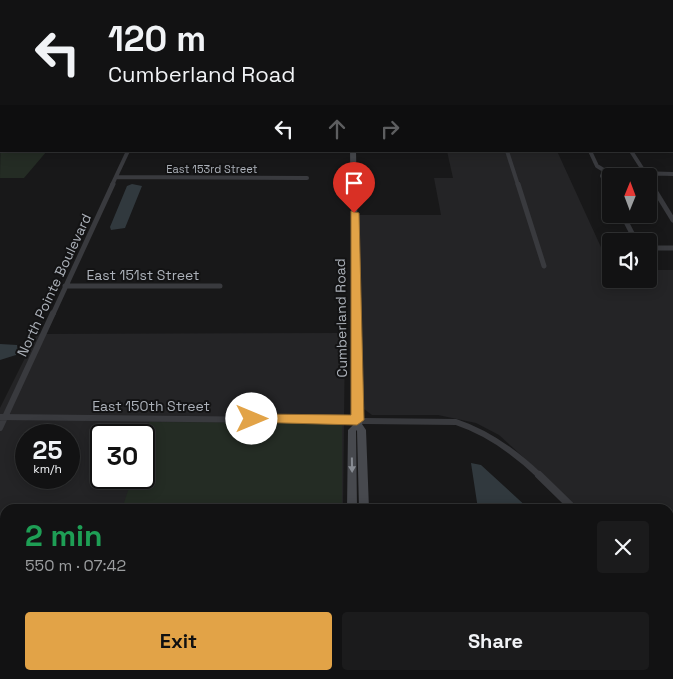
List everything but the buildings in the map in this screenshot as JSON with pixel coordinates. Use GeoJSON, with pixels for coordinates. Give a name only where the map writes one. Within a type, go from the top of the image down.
{"type":"FeatureCollection","features":[{"type":"Feature","properties":{"kind":"street","name":"North Pointe Boulevard"},"geometry":{"type":"LineString","coordinates":[[0,428],[3,417],[128,152]]}},
{"type":"Feature","properties":{"kind":"street","name":"Cumberland Road"},"geometry":{"type":"LineString","coordinates":[[353,152],[357,422],[362,430],[364,504]]}},
{"type":"Feature","properties":{"kind":"street"},"geometry":{"type":"LineString","coordinates":[[507,152],[544,266]]}},
{"type":"Feature","properties":{"kind":"street"},"geometry":{"type":"LineString","coordinates":[[590,152],[597,166],[602,170]]}},
{"type":"Feature","properties":{"kind":"street"},"geometry":{"type":"LineString","coordinates":[[632,152],[642,168]]}},
{"type":"Feature","properties":{"kind":"street"},"geometry":{"type":"LineString","coordinates":[[658,175],[673,174]]}},
{"type":"Feature","properties":{"kind":"street","name":"East 153rd Street"},"geometry":{"type":"LineString","coordinates":[[116,177],[307,178]]}},
{"type":"Feature","properties":{"kind":"street"},"geometry":{"type":"LineString","coordinates":[[658,195],[673,220]]}},
{"type":"Feature","properties":{"kind":"street"},"geometry":{"type":"LineString","coordinates":[[657,248],[673,248]]}},
{"type":"Feature","properties":{"kind":"street","name":"East 151st Street"},"geometry":{"type":"LineString","coordinates":[[65,286],[220,286]]}},
{"type":"Feature","properties":{"kind":"street","name":"East 150th Street"},"geometry":{"type":"LineString","coordinates":[[3,417],[357,422],[441,420],[473,427],[500,442],[568,504]]}},
{"type":"Feature","properties":{"kind":"street","name":"Cumberland Road"},"geometry":{"type":"LineString","coordinates":[[352,504],[352,430],[357,422]]}},
{"type":"Feature","properties":{"kind":"shaded area"},"geometry":{"type":"Polygon","coordinates":[[[0,152],[46,152],[24,178],[0,178],[0,152]]]}},
{"type":"Feature","properties":{"kind":"shaded area"},"geometry":{"type":"Polygon","coordinates":[[[447,152],[557,152],[602,249],[602,288],[657,288],[657,270],[673,270],[673,504],[575,504],[499,435],[476,423],[438,415],[372,415],[364,409],[360,354],[361,298],[355,215],[441,215],[434,178],[453,178],[447,152]]]}},
{"type":"Feature","properties":{"kind":"shaded area"},"geometry":{"type":"Polygon","coordinates":[[[132,184],[142,186],[125,228],[111,230],[110,227],[127,186],[132,184]]]}},
{"type":"Feature","properties":{"kind":"shaded area"},"geometry":{"type":"Polygon","coordinates":[[[345,333],[343,504],[0,504],[0,408],[37,334],[345,333]]]}},
{"type":"Feature","properties":{"kind":"shaded area"},"geometry":{"type":"Polygon","coordinates":[[[0,344],[17,345],[18,351],[16,355],[0,360],[0,344]]]}},
{"type":"Feature","properties":{"kind":"shaded area"},"geometry":{"type":"Polygon","coordinates":[[[149,422],[339,423],[342,425],[342,504],[124,504],[128,489],[155,489],[155,424],[148,424],[149,422]]]}},
{"type":"Feature","properties":{"kind":"shaded area"},"geometry":{"type":"Polygon","coordinates":[[[471,463],[481,465],[524,504],[477,504],[471,463]]]}},
{"type":"Feature","properties":{"kind":"route"},"geometry":{"type":"LineString","coordinates":[[252,419],[357,420],[354,213]]}}]}
